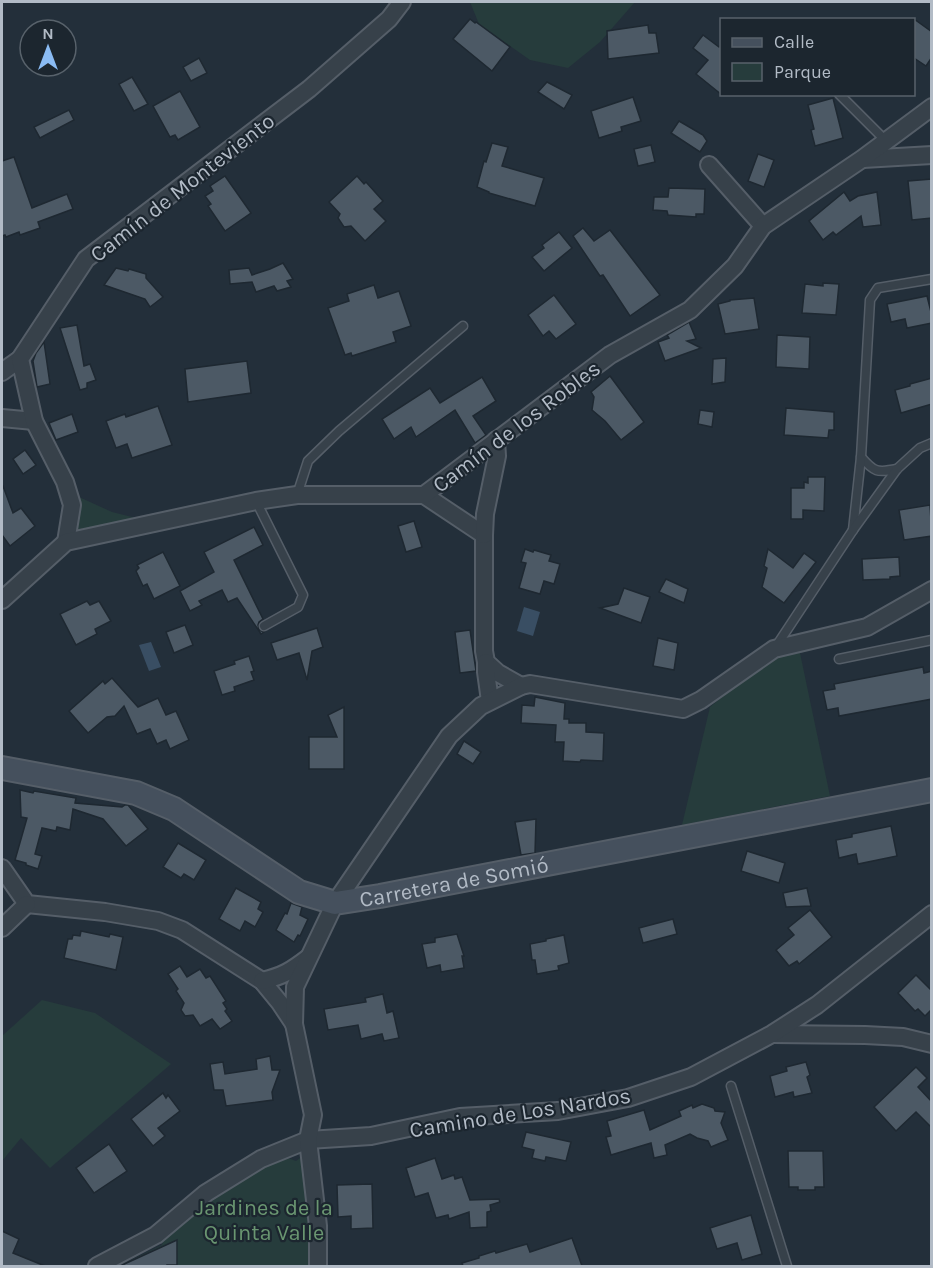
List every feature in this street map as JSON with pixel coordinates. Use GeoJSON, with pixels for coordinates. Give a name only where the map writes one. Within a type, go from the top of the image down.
{"type":"FeatureCollection","features":[{"type":"Feature","properties":{"kind":"street","name":"Camín de Monteviento"},"geometry":{"type":"LineString","coordinates":[[20,359],[86,259],[309,89],[389,19],[402,2]]}},
{"type":"Feature","properties":{"kind":"street","name":"Camín de los Robles"},"geometry":{"type":"LineString","coordinates":[[66,542],[256,501],[297,495],[424,495],[610,355],[690,310],[735,266],[763,226],[862,159],[932,107]]}},
{"type":"Feature","properties":{"kind":"street"},"geometry":{"type":"LineString","coordinates":[[862,159],[932,155]]}},
{"type":"Feature","properties":{"kind":"street"},"geometry":{"type":"LineString","coordinates":[[710,165],[763,226]]}},
{"type":"Feature","properties":{"kind":"street"},"geometry":{"type":"LineString","coordinates":[[2,372],[20,359],[34,421],[65,482],[72,505],[66,542],[2,600]]}},
{"type":"Feature","properties":{"kind":"street"},"geometry":{"type":"LineString","coordinates":[[2,418],[34,421]]}},
{"type":"Feature","properties":{"kind":"street"},"geometry":{"type":"LineString","coordinates":[[490,701],[484,651],[484,536],[485,514],[497,456],[496,440]]}},
{"type":"Feature","properties":{"kind":"street"},"geometry":{"type":"LineString","coordinates":[[424,495],[484,536]]}},
{"type":"Feature","properties":{"kind":"street"},"geometry":{"type":"LineString","coordinates":[[318,1266],[318,1226],[308,1140],[313,1115],[294,1024],[295,987],[335,903],[449,736],[481,706],[521,686],[530,684],[683,709],[701,700],[774,649],[867,627],[932,590]]}},
{"type":"Feature","properties":{"kind":"street"},"geometry":{"type":"LineString","coordinates":[[486,662],[498,673],[521,686]]}},
{"type":"Feature","properties":{"kind":"street","name":"Carretera de Somió"},"geometry":{"type":"LineString","coordinates":[[2,768],[136,792],[174,809],[299,892],[335,903],[932,790]]}},
{"type":"Feature","properties":{"kind":"street"},"geometry":{"type":"LineString","coordinates":[[2,868],[27,904],[105,912],[158,921],[182,930],[262,981],[294,1024]]}},
{"type":"Feature","properties":{"kind":"street"},"geometry":{"type":"LineString","coordinates":[[2,928],[27,904]]}},
{"type":"Feature","properties":{"kind":"street","name":"Camino de Los Nardos"},"geometry":{"type":"LineString","coordinates":[[97,1266],[156,1235],[206,1193],[261,1159],[308,1140],[371,1136],[460,1117],[558,1111],[628,1098],[692,1077],[772,1034],[817,1005],[932,914]]}},
{"type":"Feature","properties":{"kind":"street"},"geometry":{"type":"LineString","coordinates":[[262,981],[292,971],[309,957]]}},
{"type":"Feature","properties":{"kind":"street"},"geometry":{"type":"LineString","coordinates":[[772,1034],[884,1036],[932,1044]]}},
{"type":"Feature","properties":{"kind":"lane"},"geometry":{"type":"LineString","coordinates":[[841,96],[886,141]]}},
{"type":"Feature","properties":{"kind":"lane"},"geometry":{"type":"LineString","coordinates":[[854,530],[861,457],[870,300],[878,288],[932,279]]}},
{"type":"Feature","properties":{"kind":"lane"},"geometry":{"type":"LineString","coordinates":[[297,495],[308,462],[339,431],[464,327]]}},
{"type":"Feature","properties":{"kind":"lane"},"geometry":{"type":"LineString","coordinates":[[774,649],[897,469],[920,448],[932,443]]}},
{"type":"Feature","properties":{"kind":"lane"},"geometry":{"type":"LineString","coordinates":[[861,457],[872,469],[885,471],[897,469]]}},
{"type":"Feature","properties":{"kind":"lane"},"geometry":{"type":"LineString","coordinates":[[256,501],[303,595],[298,607],[264,626]]}},
{"type":"Feature","properties":{"kind":"lane"},"geometry":{"type":"LineString","coordinates":[[839,659],[932,640]]}},
{"type":"Feature","properties":{"kind":"lane"},"geometry":{"type":"LineString","coordinates":[[731,1086],[787,1266]]}},
{"type":"Feature","properties":{"kind":"green space"},"geometry":{"type":"Polygon","coordinates":[[[470,2],[635,2],[600,42],[568,68],[530,60],[479,24],[470,2]]]}},
{"type":"Feature","properties":{"kind":"green space"},"geometry":{"type":"Polygon","coordinates":[[[79,497],[112,512],[140,519],[108,523],[74,535],[78,521],[79,497]]]}},
{"type":"Feature","properties":{"kind":"green space"},"geometry":{"type":"Polygon","coordinates":[[[800,653],[830,796],[682,825],[710,707],[770,658],[800,653]]]}},
{"type":"Feature","properties":{"kind":"green space"},"geometry":{"type":"Polygon","coordinates":[[[42,1000],[95,1013],[171,1064],[50,1168],[21,1138],[2,1161],[2,1036],[42,1000]]]}},
{"type":"Feature","properties":{"kind":"green space","name":"Jardines de la Quinta Valle"},"geometry":{"type":"Polygon","coordinates":[[[285,1157],[296,1161],[300,1158],[303,1160],[310,1205],[310,1266],[119,1266],[162,1245],[165,1235],[210,1198],[285,1157]]]}},
{"type":"Feature","properties":{"kind":"water"},"geometry":{"type":"Polygon","coordinates":[[[524,607],[540,612],[533,636],[517,631],[524,607]]]}},
{"type":"Feature","properties":{"kind":"water"},"geometry":{"type":"Polygon","coordinates":[[[151,642],[161,667],[149,671],[139,645],[151,642]]]}},
{"type":"Feature","properties":{"kind":"building"},"geometry":{"type":"Polygon","coordinates":[[[470,19],[510,47],[492,71],[453,39],[470,19]]]}},
{"type":"Feature","properties":{"kind":"building"},"geometry":{"type":"Polygon","coordinates":[[[915,20],[932,32],[932,57],[926,66],[915,59],[915,20]]]}},
{"type":"Feature","properties":{"kind":"building"},"geometry":{"type":"Polygon","coordinates":[[[648,25],[649,33],[656,33],[659,53],[608,59],[607,31],[648,25]]]}},
{"type":"Feature","properties":{"kind":"building"},"geometry":{"type":"Polygon","coordinates":[[[703,35],[720,46],[720,93],[696,74],[708,60],[693,48],[703,35]]]}},
{"type":"Feature","properties":{"kind":"building"},"geometry":{"type":"Polygon","coordinates":[[[199,58],[207,73],[191,81],[183,67],[199,58]]]}},
{"type":"Feature","properties":{"kind":"building"},"geometry":{"type":"Polygon","coordinates":[[[132,77],[148,104],[134,111],[119,84],[132,77]]]}},
{"type":"Feature","properties":{"kind":"building"},"geometry":{"type":"Polygon","coordinates":[[[547,82],[572,95],[564,109],[538,92],[547,82]]]}},
{"type":"Feature","properties":{"kind":"building"},"geometry":{"type":"Polygon","coordinates":[[[180,91],[200,127],[178,140],[175,135],[170,137],[153,106],[180,91]]]}},
{"type":"Feature","properties":{"kind":"building"},"geometry":{"type":"Polygon","coordinates":[[[633,97],[641,121],[621,127],[622,131],[599,138],[591,111],[633,97]]]}},
{"type":"Feature","properties":{"kind":"building"},"geometry":{"type":"Polygon","coordinates":[[[833,98],[843,138],[815,146],[811,130],[814,129],[808,105],[833,98]]]}},
{"type":"Feature","properties":{"kind":"building"},"geometry":{"type":"Polygon","coordinates":[[[69,110],[74,120],[40,138],[34,127],[69,110]]]}},
{"type":"Feature","properties":{"kind":"building"},"geometry":{"type":"Polygon","coordinates":[[[679,121],[703,135],[707,141],[700,152],[671,133],[679,121]]]}},
{"type":"Feature","properties":{"kind":"building"},"geometry":{"type":"Polygon","coordinates":[[[492,143],[508,147],[502,166],[544,178],[535,206],[489,193],[477,187],[492,143]]]}},
{"type":"Feature","properties":{"kind":"building"},"geometry":{"type":"Polygon","coordinates":[[[651,145],[655,162],[638,166],[634,149],[651,145]]]}},
{"type":"Feature","properties":{"kind":"building"},"geometry":{"type":"Polygon","coordinates":[[[758,154],[774,160],[764,187],[748,181],[758,154]]]}},
{"type":"Feature","properties":{"kind":"building"},"geometry":{"type":"Polygon","coordinates":[[[14,157],[32,208],[67,194],[73,209],[38,222],[40,228],[6,237],[2,236],[2,161],[14,157]]]}},
{"type":"Feature","properties":{"kind":"building"},"geometry":{"type":"Polygon","coordinates":[[[225,176],[251,213],[225,231],[208,206],[211,204],[205,196],[213,191],[210,186],[225,176]]]}},
{"type":"Feature","properties":{"kind":"building"},"geometry":{"type":"Polygon","coordinates":[[[357,176],[364,184],[366,182],[383,201],[374,209],[386,221],[365,241],[351,226],[344,227],[338,218],[340,214],[329,202],[357,176]]]}},
{"type":"Feature","properties":{"kind":"building"},"geometry":{"type":"Polygon","coordinates":[[[932,179],[932,218],[912,220],[908,181],[932,179]]]}},
{"type":"Feature","properties":{"kind":"building"},"geometry":{"type":"Polygon","coordinates":[[[669,188],[705,189],[704,214],[696,214],[696,217],[668,215],[667,211],[653,210],[654,197],[668,197],[669,188]]]}},
{"type":"Feature","properties":{"kind":"building"},"geometry":{"type":"Polygon","coordinates":[[[844,192],[850,201],[858,196],[877,192],[881,225],[863,227],[861,216],[836,235],[833,232],[823,240],[809,221],[844,192]]]}},
{"type":"Feature","properties":{"kind":"building"},"geometry":{"type":"Polygon","coordinates":[[[583,228],[594,241],[610,230],[660,295],[630,316],[603,275],[600,276],[573,236],[583,228]]]}},
{"type":"Feature","properties":{"kind":"building"},"geometry":{"type":"Polygon","coordinates":[[[559,232],[572,248],[544,271],[532,257],[544,248],[542,245],[559,232]]]}},
{"type":"Feature","properties":{"kind":"building"},"geometry":{"type":"Polygon","coordinates":[[[283,263],[293,279],[287,281],[291,287],[277,291],[274,286],[256,292],[252,282],[230,284],[229,270],[249,268],[252,275],[283,263]]]}},
{"type":"Feature","properties":{"kind":"building"},"geometry":{"type":"Polygon","coordinates":[[[116,268],[146,274],[146,278],[163,297],[150,307],[145,299],[104,285],[116,268]]]}},
{"type":"Feature","properties":{"kind":"building"},"geometry":{"type":"Polygon","coordinates":[[[823,283],[839,284],[836,315],[802,313],[805,284],[823,286],[823,283]]]}},
{"type":"Feature","properties":{"kind":"building"},"geometry":{"type":"Polygon","coordinates":[[[374,285],[378,298],[399,291],[411,326],[393,332],[396,342],[352,356],[351,353],[345,355],[328,308],[349,301],[347,294],[374,285]]]}},
{"type":"Feature","properties":{"kind":"building"},"geometry":{"type":"Polygon","coordinates":[[[554,295],[576,324],[556,339],[549,331],[543,336],[528,315],[554,295]]]}},
{"type":"Feature","properties":{"kind":"building"},"geometry":{"type":"Polygon","coordinates":[[[927,296],[932,323],[907,328],[905,319],[891,322],[887,304],[927,296]]]}},
{"type":"Feature","properties":{"kind":"building"},"geometry":{"type":"Polygon","coordinates":[[[754,298],[759,329],[725,334],[718,304],[730,300],[754,298]]]}},
{"type":"Feature","properties":{"kind":"building"},"geometry":{"type":"Polygon","coordinates":[[[689,322],[696,339],[687,341],[701,348],[665,361],[658,342],[669,338],[667,335],[689,322]]]}},
{"type":"Feature","properties":{"kind":"building"},"geometry":{"type":"Polygon","coordinates":[[[77,325],[84,366],[90,364],[96,380],[87,383],[87,388],[80,390],[60,328],[77,325]]]}},
{"type":"Feature","properties":{"kind":"building"},"geometry":{"type":"Polygon","coordinates":[[[777,335],[810,337],[809,369],[776,367],[777,335]]]}},
{"type":"Feature","properties":{"kind":"building"},"geometry":{"type":"Polygon","coordinates":[[[44,342],[50,384],[37,387],[33,361],[44,342]]]}},
{"type":"Feature","properties":{"kind":"building"},"geometry":{"type":"Polygon","coordinates":[[[726,358],[725,382],[712,384],[713,359],[726,358]]]}},
{"type":"Feature","properties":{"kind":"building"},"geometry":{"type":"Polygon","coordinates":[[[247,361],[251,393],[188,402],[185,369],[247,361]]]}},
{"type":"Feature","properties":{"kind":"building"},"geometry":{"type":"Polygon","coordinates":[[[610,376],[644,422],[621,440],[592,410],[594,397],[591,392],[610,376]]]}},
{"type":"Feature","properties":{"kind":"building"},"geometry":{"type":"Polygon","coordinates":[[[482,377],[496,401],[473,416],[486,435],[475,443],[455,410],[416,437],[411,427],[394,439],[382,419],[430,388],[440,403],[482,377]]]}},
{"type":"Feature","properties":{"kind":"building"},"geometry":{"type":"Polygon","coordinates":[[[932,378],[932,404],[901,413],[895,390],[932,378]]]}},
{"type":"Feature","properties":{"kind":"building"},"geometry":{"type":"Polygon","coordinates":[[[158,406],[172,445],[132,458],[127,444],[116,448],[106,421],[158,406]]]}},
{"type":"Feature","properties":{"kind":"building"},"geometry":{"type":"Polygon","coordinates":[[[786,408],[834,412],[834,430],[829,430],[828,438],[784,435],[786,408]]]}},
{"type":"Feature","properties":{"kind":"building"},"geometry":{"type":"Polygon","coordinates":[[[700,410],[714,412],[712,427],[698,424],[700,410]]]}},
{"type":"Feature","properties":{"kind":"building"},"geometry":{"type":"Polygon","coordinates":[[[72,414],[78,432],[56,440],[49,423],[72,414]]]}},
{"type":"Feature","properties":{"kind":"building"},"geometry":{"type":"Polygon","coordinates":[[[25,450],[36,465],[23,474],[13,459],[25,450]]]}},
{"type":"Feature","properties":{"kind":"building"},"geometry":{"type":"Polygon","coordinates":[[[808,477],[825,477],[824,511],[803,510],[803,519],[791,519],[791,488],[804,488],[804,482],[808,483],[808,477]]]}},
{"type":"Feature","properties":{"kind":"building"},"geometry":{"type":"Polygon","coordinates":[[[2,486],[13,513],[21,508],[35,526],[10,546],[2,535],[2,486]]]}},
{"type":"Feature","properties":{"kind":"building"},"geometry":{"type":"Polygon","coordinates":[[[930,505],[932,536],[904,540],[899,510],[930,505]]]}},
{"type":"Feature","properties":{"kind":"building"},"geometry":{"type":"Polygon","coordinates":[[[414,521],[422,547],[406,552],[398,526],[414,521]]]}},
{"type":"Feature","properties":{"kind":"building"},"geometry":{"type":"Polygon","coordinates":[[[254,527],[263,545],[234,560],[263,619],[258,625],[259,630],[264,632],[261,634],[237,598],[228,602],[222,590],[199,601],[202,605],[190,611],[180,591],[214,572],[204,552],[254,527]]]}},
{"type":"Feature","properties":{"kind":"building"},"geometry":{"type":"Polygon","coordinates":[[[525,549],[551,555],[549,561],[560,564],[554,584],[544,581],[540,594],[519,588],[526,563],[521,562],[525,549]]]}},
{"type":"Feature","properties":{"kind":"building"},"geometry":{"type":"Polygon","coordinates":[[[768,549],[793,568],[804,553],[816,562],[784,603],[762,587],[767,568],[764,566],[768,549]]]}},
{"type":"Feature","properties":{"kind":"building"},"geometry":{"type":"Polygon","coordinates":[[[163,552],[180,586],[154,599],[147,584],[143,586],[136,571],[139,568],[137,565],[163,552]]]}},
{"type":"Feature","properties":{"kind":"building"},"geometry":{"type":"Polygon","coordinates":[[[899,557],[900,576],[890,577],[890,579],[863,580],[862,559],[899,557]]]}},
{"type":"Feature","properties":{"kind":"building"},"geometry":{"type":"Polygon","coordinates":[[[666,579],[688,589],[684,603],[659,592],[666,579]]]}},
{"type":"Feature","properties":{"kind":"building"},"geometry":{"type":"Polygon","coordinates":[[[624,588],[650,597],[641,623],[600,608],[618,604],[624,588]]]}},
{"type":"Feature","properties":{"kind":"building"},"geometry":{"type":"Polygon","coordinates":[[[87,601],[90,605],[99,601],[111,621],[95,629],[97,634],[76,645],[60,614],[87,601]]]}},
{"type":"Feature","properties":{"kind":"building"},"geometry":{"type":"Polygon","coordinates":[[[185,625],[193,645],[174,653],[166,632],[185,625]]]}},
{"type":"Feature","properties":{"kind":"building"},"geometry":{"type":"Polygon","coordinates":[[[317,628],[323,647],[312,651],[307,680],[299,653],[277,660],[271,643],[317,628]]]}},
{"type":"Feature","properties":{"kind":"building"},"geometry":{"type":"Polygon","coordinates":[[[470,630],[476,671],[460,673],[455,632],[470,630]]]}},
{"type":"Feature","properties":{"kind":"building"},"geometry":{"type":"Polygon","coordinates":[[[658,638],[678,643],[674,670],[653,666],[658,638]]]}},
{"type":"Feature","properties":{"kind":"building"},"geometry":{"type":"Polygon","coordinates":[[[249,656],[254,671],[251,672],[254,680],[234,687],[235,691],[222,695],[214,671],[235,664],[234,661],[249,656]]]}},
{"type":"Feature","properties":{"kind":"building"},"geometry":{"type":"Polygon","coordinates":[[[923,667],[924,673],[932,671],[932,699],[839,716],[838,708],[827,710],[823,691],[835,689],[834,684],[923,667]]]}},
{"type":"Feature","properties":{"kind":"building"},"geometry":{"type":"Polygon","coordinates":[[[112,678],[138,707],[158,698],[166,715],[176,711],[189,740],[170,749],[166,740],[157,744],[150,729],[137,734],[124,706],[115,716],[107,717],[88,733],[69,711],[103,681],[105,684],[112,678]]]}},
{"type":"Feature","properties":{"kind":"building"},"geometry":{"type":"Polygon","coordinates":[[[535,697],[565,703],[564,719],[569,719],[569,723],[586,723],[586,732],[604,733],[603,761],[563,761],[564,742],[555,742],[556,725],[521,723],[522,705],[534,706],[535,697]]]}},
{"type":"Feature","properties":{"kind":"building"},"geometry":{"type":"Polygon","coordinates":[[[344,707],[344,769],[309,769],[309,737],[337,737],[328,715],[344,707]]]}},
{"type":"Feature","properties":{"kind":"building"},"geometry":{"type":"Polygon","coordinates":[[[464,741],[481,752],[473,764],[457,754],[464,741]]]}},
{"type":"Feature","properties":{"kind":"building"},"geometry":{"type":"Polygon","coordinates":[[[20,790],[76,798],[75,803],[122,807],[128,805],[148,829],[126,846],[103,819],[73,809],[70,830],[57,827],[56,831],[42,828],[35,854],[42,856],[38,869],[15,860],[27,818],[21,817],[20,790]]]}},
{"type":"Feature","properties":{"kind":"building"},"geometry":{"type":"Polygon","coordinates":[[[536,819],[535,853],[521,855],[515,822],[536,819]]]}},
{"type":"Feature","properties":{"kind":"building"},"geometry":{"type":"Polygon","coordinates":[[[891,826],[897,856],[858,864],[856,854],[839,858],[836,840],[852,837],[852,834],[891,826]]]}},
{"type":"Feature","properties":{"kind":"building"},"geometry":{"type":"Polygon","coordinates":[[[178,843],[206,860],[194,880],[184,874],[181,878],[163,867],[178,843]]]}},
{"type":"Feature","properties":{"kind":"building"},"geometry":{"type":"Polygon","coordinates":[[[747,851],[785,863],[779,883],[741,871],[747,851]]]}},
{"type":"Feature","properties":{"kind":"building"},"geometry":{"type":"Polygon","coordinates":[[[236,888],[261,902],[258,909],[263,912],[255,927],[245,921],[240,931],[219,919],[236,888]]]}},
{"type":"Feature","properties":{"kind":"building"},"geometry":{"type":"Polygon","coordinates":[[[807,888],[811,906],[786,907],[783,893],[807,888]]]}},
{"type":"Feature","properties":{"kind":"building"},"geometry":{"type":"Polygon","coordinates":[[[291,903],[302,907],[300,915],[308,919],[300,936],[298,935],[294,942],[276,930],[285,913],[287,914],[291,903]]]}},
{"type":"Feature","properties":{"kind":"building"},"geometry":{"type":"Polygon","coordinates":[[[810,910],[832,937],[799,964],[797,961],[789,966],[776,950],[794,935],[788,928],[810,910]]]}},
{"type":"Feature","properties":{"kind":"building"},"geometry":{"type":"Polygon","coordinates":[[[673,919],[677,934],[643,943],[639,928],[673,919]]]}},
{"type":"Feature","properties":{"kind":"building"},"geometry":{"type":"Polygon","coordinates":[[[81,931],[109,937],[110,934],[123,937],[116,970],[64,958],[68,939],[72,939],[73,935],[80,936],[81,931]]]}},
{"type":"Feature","properties":{"kind":"building"},"geometry":{"type":"Polygon","coordinates":[[[457,934],[464,956],[462,956],[464,968],[441,972],[440,965],[427,968],[422,944],[435,942],[435,938],[457,934]]]}},
{"type":"Feature","properties":{"kind":"building"},"geometry":{"type":"Polygon","coordinates":[[[564,935],[569,963],[558,966],[559,970],[537,974],[530,944],[564,935]]]}},
{"type":"Feature","properties":{"kind":"building"},"geometry":{"type":"Polygon","coordinates":[[[180,966],[187,977],[200,969],[206,978],[210,976],[226,1001],[223,1003],[227,1009],[225,1011],[232,1021],[220,1029],[212,1019],[200,1026],[193,1015],[185,1016],[181,1010],[184,1003],[168,974],[180,966]]]}},
{"type":"Feature","properties":{"kind":"building"},"geometry":{"type":"Polygon","coordinates":[[[916,975],[932,991],[932,1009],[925,1016],[918,1009],[915,1011],[898,993],[916,975]]]}},
{"type":"Feature","properties":{"kind":"building"},"geometry":{"type":"Polygon","coordinates":[[[383,994],[387,1013],[393,1011],[399,1038],[384,1041],[382,1034],[361,1039],[358,1025],[328,1030],[324,1009],[366,1002],[365,998],[383,994]]]}},
{"type":"Feature","properties":{"kind":"building"},"geometry":{"type":"Polygon","coordinates":[[[270,1056],[272,1070],[280,1070],[272,1092],[273,1100],[226,1106],[223,1090],[214,1090],[210,1064],[223,1062],[225,1074],[257,1069],[256,1059],[270,1056]]]}},
{"type":"Feature","properties":{"kind":"building"},"geometry":{"type":"Polygon","coordinates":[[[806,1062],[810,1075],[807,1077],[812,1093],[794,1097],[793,1092],[775,1097],[770,1076],[787,1071],[786,1067],[806,1062]]]}},
{"type":"Feature","properties":{"kind":"building"},"geometry":{"type":"Polygon","coordinates":[[[916,1067],[927,1078],[918,1087],[932,1102],[932,1128],[916,1112],[896,1131],[874,1107],[916,1067]]]}},
{"type":"Feature","properties":{"kind":"building"},"geometry":{"type":"Polygon","coordinates":[[[163,1093],[166,1098],[168,1095],[180,1111],[158,1128],[165,1136],[153,1146],[131,1119],[163,1093]]]}},
{"type":"Feature","properties":{"kind":"building"},"geometry":{"type":"Polygon","coordinates":[[[702,1104],[714,1108],[715,1111],[725,1112],[721,1123],[728,1140],[711,1147],[708,1141],[690,1134],[665,1145],[667,1155],[654,1158],[651,1143],[611,1155],[606,1137],[611,1136],[607,1121],[644,1110],[650,1130],[681,1116],[679,1111],[692,1105],[693,1108],[702,1104]]]}},
{"type":"Feature","properties":{"kind":"building"},"geometry":{"type":"Polygon","coordinates":[[[526,1132],[571,1142],[566,1161],[546,1157],[545,1161],[532,1158],[534,1150],[522,1147],[526,1132]]]}},
{"type":"Feature","properties":{"kind":"building"},"geometry":{"type":"Polygon","coordinates":[[[109,1144],[127,1171],[94,1193],[76,1168],[109,1144]]]}},
{"type":"Feature","properties":{"kind":"building"},"geometry":{"type":"Polygon","coordinates":[[[788,1151],[823,1151],[824,1187],[815,1187],[815,1190],[798,1190],[798,1187],[789,1187],[788,1151]]]}},
{"type":"Feature","properties":{"kind":"building"},"geometry":{"type":"Polygon","coordinates":[[[435,1158],[442,1179],[454,1175],[455,1179],[462,1177],[470,1200],[499,1199],[500,1202],[490,1205],[491,1211],[487,1212],[487,1227],[470,1228],[469,1212],[449,1219],[448,1215],[436,1218],[428,1193],[415,1197],[406,1168],[435,1158]]]}},
{"type":"Feature","properties":{"kind":"building"},"geometry":{"type":"Polygon","coordinates":[[[372,1184],[373,1228],[351,1229],[351,1216],[338,1217],[337,1185],[372,1184]]]}},
{"type":"Feature","properties":{"kind":"building"},"geometry":{"type":"Polygon","coordinates":[[[751,1215],[762,1254],[742,1260],[737,1243],[717,1249],[710,1228],[751,1215]]]}},
{"type":"Feature","properties":{"kind":"building"},"geometry":{"type":"Polygon","coordinates":[[[2,1231],[19,1239],[13,1253],[45,1266],[2,1266],[2,1231]]]}},
{"type":"Feature","properties":{"kind":"building"},"geometry":{"type":"Polygon","coordinates":[[[572,1238],[582,1266],[463,1266],[462,1263],[495,1251],[496,1253],[527,1244],[530,1252],[572,1238]]]}},
{"type":"Feature","properties":{"kind":"building"},"geometry":{"type":"Polygon","coordinates":[[[177,1240],[177,1265],[120,1266],[177,1240]]]}}]}
